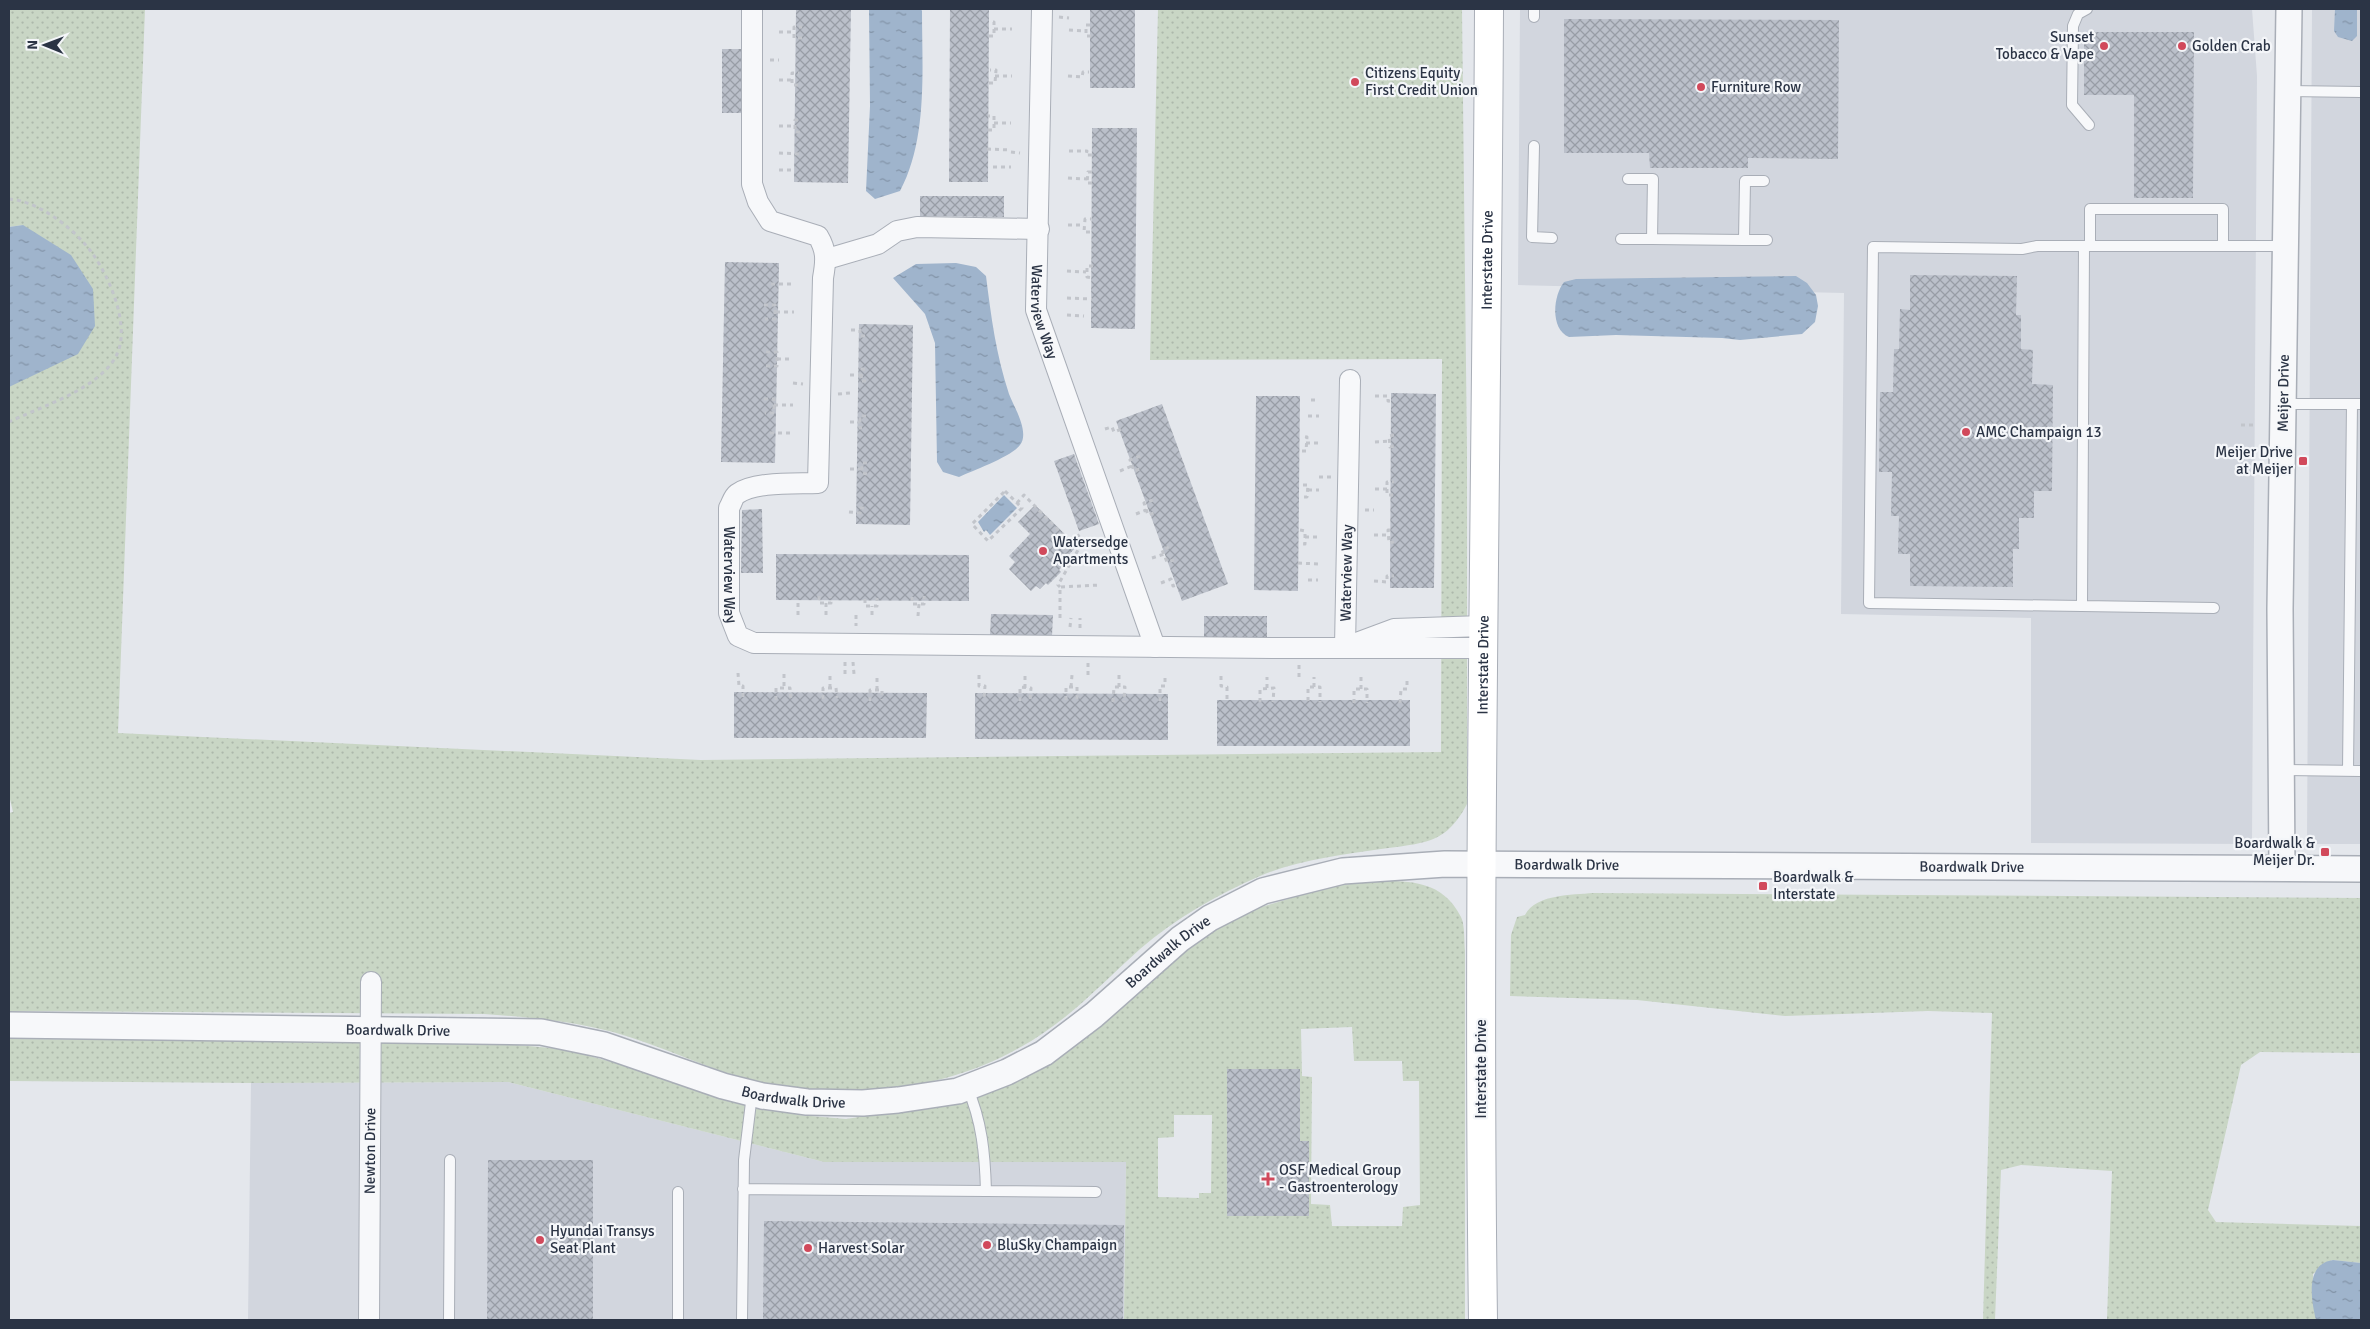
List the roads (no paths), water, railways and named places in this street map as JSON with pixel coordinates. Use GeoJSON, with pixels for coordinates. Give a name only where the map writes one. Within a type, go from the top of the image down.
{"type":"FeatureCollection","features":[{"type":"Feature","properties":{"kind":"main road","name":"Interstate Drive"},"geometry":{"type":"LineString","coordinates":[[1482,1320],[1480,1143],[1489,9]]}},
{"type":"Feature","properties":{"kind":"street"},"geometry":{"type":"LineString","coordinates":[[752,9],[752,184],[758,202],[770,221],[818,236],[825,247],[827,259],[878,244],[897,231],[917,228],[1039,229]]}},
{"type":"Feature","properties":{"kind":"street","name":"Waterview Way"},"geometry":{"type":"LineString","coordinates":[[1042,9],[1036,310],[1155,647]]}},
{"type":"Feature","properties":{"kind":"street","name":"Meijer Drive"},"geometry":{"type":"LineString","coordinates":[[2282,868],[2280,609],[2288,9]]}},
{"type":"Feature","properties":{"kind":"street","name":"Waterview Way"},"geometry":{"type":"LineString","coordinates":[[827,259],[823,278],[818,483],[762,486],[749,488],[736,495],[730,508],[729,613],[738,636],[754,643],[1155,647],[1345,647],[1483,637]]}},
{"type":"Feature","properties":{"kind":"street","name":"Waterview Way"},"geometry":{"type":"LineString","coordinates":[[1345,647],[1350,380]]}},
{"type":"Feature","properties":{"kind":"street","name":"Boardwalk Drive"},"geometry":{"type":"LineString","coordinates":[[9,1025],[541,1032],[604,1045],[723,1086],[752,1094],[808,1102],[863,1103],[958,1091],[1007,1072],[1044,1054],[1094,1015],[1180,939],[1210,918],[1263,891],[1343,871],[1445,864],[2361,869]]}},
{"type":"Feature","properties":{"kind":"street","name":"Newton Drive"},"geometry":{"type":"LineString","coordinates":[[369,1320],[370,982]]}},
{"type":"Feature","properties":{"kind":"lane"},"geometry":{"type":"LineString","coordinates":[[2087,9],[2078,14],[2073,26],[2072,105],[2089,126]]}},
{"type":"Feature","properties":{"kind":"lane"},"geometry":{"type":"LineString","coordinates":[[2287,91],[2361,92]]}},
{"type":"Feature","properties":{"kind":"lane"},"geometry":{"type":"LineString","coordinates":[[1534,146],[1532,237],[1552,238]]}},
{"type":"Feature","properties":{"kind":"lane"},"geometry":{"type":"LineString","coordinates":[[1628,179],[1653,179],[1652,239]]}},
{"type":"Feature","properties":{"kind":"lane"},"geometry":{"type":"LineString","coordinates":[[1744,240],[1745,181],[1764,181]]}},
{"type":"Feature","properties":{"kind":"lane"},"geometry":{"type":"LineString","coordinates":[[2082,606],[2087,246],[2090,209],[2223,209],[2223,246]]}},
{"type":"Feature","properties":{"kind":"lane"},"geometry":{"type":"LineString","coordinates":[[1621,239],[1767,240]]}},
{"type":"Feature","properties":{"kind":"lane"},"geometry":{"type":"LineString","coordinates":[[2214,608],[1869,603],[1874,247],[2022,249],[2037,246],[2284,246]]}},
{"type":"Feature","properties":{"kind":"lane"},"geometry":{"type":"LineString","coordinates":[[2284,404],[2357,404],[2348,771]]}},
{"type":"Feature","properties":{"kind":"lane"},"geometry":{"type":"LineString","coordinates":[[2281,770],[2361,771]]}},
{"type":"Feature","properties":{"kind":"lane"},"geometry":{"type":"LineString","coordinates":[[967,1087],[976,1108],[986,1155],[986,1191]]}},
{"type":"Feature","properties":{"kind":"lane"},"geometry":{"type":"LineString","coordinates":[[742,1320],[744,1160],[752,1094]]}},
{"type":"Feature","properties":{"kind":"lane"},"geometry":{"type":"LineString","coordinates":[[449,1320],[450,1160]]}},
{"type":"Feature","properties":{"kind":"lane"},"geometry":{"type":"LineString","coordinates":[[743,1189],[1096,1192]]}},
{"type":"Feature","properties":{"kind":"lane"},"geometry":{"type":"LineString","coordinates":[[678,1192],[678,1320]]}},
{"type":"Feature","properties":{"kind":"water"},"geometry":{"type":"Polygon","coordinates":[[[869,9],[921,9],[922,11],[922,103],[915,149],[900,191],[875,199],[866,191],[870,106],[869,9]]]}},
{"type":"Feature","properties":{"kind":"water"},"geometry":{"type":"Polygon","coordinates":[[[2335,9],[2357,9],[2357,36],[2352,41],[2338,37],[2334,31],[2335,9]]]}},
{"type":"Feature","properties":{"kind":"water"},"geometry":{"type":"Polygon","coordinates":[[[23,225],[71,255],[93,289],[95,326],[78,354],[9,387],[9,227],[23,225]]]}},
{"type":"Feature","properties":{"kind":"water"},"geometry":{"type":"Polygon","coordinates":[[[956,263],[976,267],[986,276],[997,350],[1009,394],[1020,420],[1023,433],[1023,440],[1015,450],[992,463],[959,477],[943,472],[937,462],[935,343],[925,314],[893,278],[916,264],[956,263]]]}},
{"type":"Feature","properties":{"kind":"water"},"geometry":{"type":"Polygon","coordinates":[[[1796,276],[1807,283],[1816,295],[1818,306],[1815,322],[1802,334],[1740,340],[1616,335],[1569,337],[1563,333],[1556,320],[1557,295],[1560,288],[1564,282],[1576,279],[1796,276]]]}},
{"type":"Feature","properties":{"kind":"water"},"geometry":{"type":"Polygon","coordinates":[[[1004,495],[1017,508],[990,535],[986,530],[984,532],[978,522],[1004,495]]]}},
{"type":"Feature","properties":{"kind":"water"},"geometry":{"type":"Polygon","coordinates":[[[2333,1260],[2361,1263],[2361,1320],[2316,1320],[2312,1293],[2314,1275],[2324,1263],[2333,1260]]]}},
{"type":"Feature","properties":{"kind":"place","name":"Sunset Tobacco & Vape"},"geometry":{"type":"Point","coordinates":[2104,46]}},
{"type":"Feature","properties":{"kind":"place","name":"Golden Crab"},"geometry":{"type":"Point","coordinates":[2182,46]}},
{"type":"Feature","properties":{"kind":"place","name":"Citizens Equity First Credit Union"},"geometry":{"type":"Point","coordinates":[1355,82]}},
{"type":"Feature","properties":{"kind":"place","name":"Furniture Row"},"geometry":{"type":"Point","coordinates":[1701,87]}},
{"type":"Feature","properties":{"kind":"place","name":"AMC Champaign 13"},"geometry":{"type":"Point","coordinates":[1966,432]}},
{"type":"Feature","properties":{"kind":"place","name":"Meijer Drive at Meijer"},"geometry":{"type":"Point","coordinates":[2303,461]}},
{"type":"Feature","properties":{"kind":"place","name":"Watersedge Apartments"},"geometry":{"type":"Point","coordinates":[1043,551]}},
{"type":"Feature","properties":{"kind":"place","name":"Boardwalk & Meijer Dr."},"geometry":{"type":"Point","coordinates":[2325,852]}},
{"type":"Feature","properties":{"kind":"place","name":"Boardwalk & Interstate"},"geometry":{"type":"Point","coordinates":[1763,886]}},
{"type":"Feature","properties":{"kind":"place","name":"OSF Medical Group - Gastroenterology"},"geometry":{"type":"Point","coordinates":[1268,1179]}},
{"type":"Feature","properties":{"kind":"place","name":"Hyundai Transys Seat Plant"},"geometry":{"type":"Point","coordinates":[540,1240]}},
{"type":"Feature","properties":{"kind":"place","name":"BluSky Champaign"},"geometry":{"type":"Point","coordinates":[987,1245]}},
{"type":"Feature","properties":{"kind":"place","name":"Harvest Solar"},"geometry":{"type":"Point","coordinates":[808,1248]}}]}
